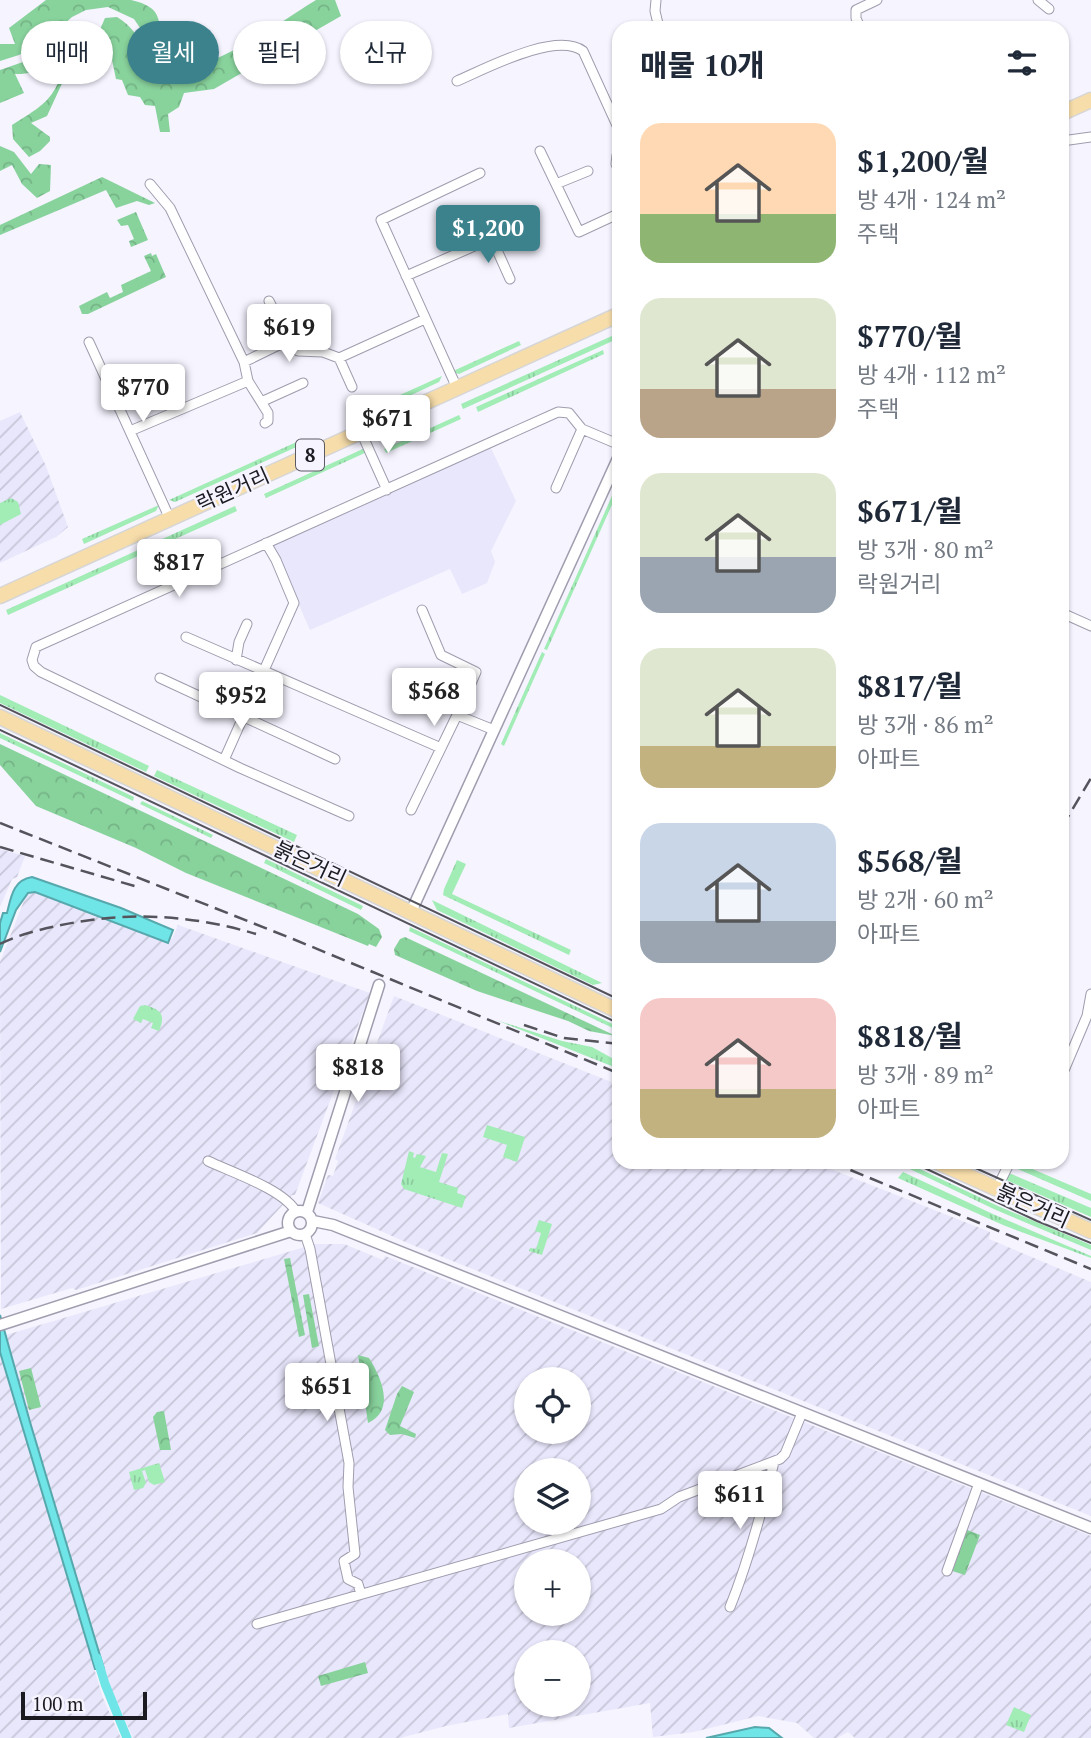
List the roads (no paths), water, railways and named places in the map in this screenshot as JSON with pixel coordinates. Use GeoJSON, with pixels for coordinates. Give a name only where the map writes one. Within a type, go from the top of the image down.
{"type":"FeatureCollection","features":[{"type":"Feature","properties":{"kind":"main road"},"geometry":{"type":"LineString","coordinates":[[1069,110],[1091,100]]}},
{"type":"Feature","properties":{"kind":"main road","name":"락원거리"},"geometry":{"type":"LineString","coordinates":[[0,596],[612,318]]}},
{"type":"Feature","properties":{"kind":"main road","name":"붉은거리"},"geometry":{"type":"LineString","coordinates":[[0,717],[612,1008]]}},
{"type":"Feature","properties":{"kind":"main road","name":"붉은거리"},"geometry":{"type":"LineString","coordinates":[[952,1169],[1091,1231]]}},
{"type":"Feature","properties":{"kind":"street"},"geometry":{"type":"LineString","coordinates":[[656,0],[654,11],[657,21]]}},
{"type":"Feature","properties":{"kind":"street"},"geometry":{"type":"LineString","coordinates":[[857,21],[856,10],[877,0]]}},
{"type":"Feature","properties":{"kind":"street"},"geometry":{"type":"LineString","coordinates":[[1038,0],[1049,9]]}},
{"type":"Feature","properties":{"kind":"street"},"geometry":{"type":"LineString","coordinates":[[457,81],[537,47],[576,46],[583,51],[612,114]]}},
{"type":"Feature","properties":{"kind":"street"},"geometry":{"type":"LineString","coordinates":[[1069,140],[1091,137]]}},
{"type":"Feature","properties":{"kind":"street"},"geometry":{"type":"LineString","coordinates":[[540,151],[579,232],[612,217]]}},
{"type":"Feature","properties":{"kind":"street"},"geometry":{"type":"LineString","coordinates":[[556,184],[588,171]]}},
{"type":"Feature","properties":{"kind":"street"},"geometry":{"type":"LineString","coordinates":[[457,388],[381,220],[480,173]]}},
{"type":"Feature","properties":{"kind":"street"},"geometry":{"type":"LineString","coordinates":[[150,184],[170,208],[244,362],[248,381],[268,413],[268,421],[265,423]]}},
{"type":"Feature","properties":{"kind":"street"},"geometry":{"type":"LineString","coordinates":[[406,276],[511,230]]}},
{"type":"Feature","properties":{"kind":"street"},"geometry":{"type":"LineString","coordinates":[[492,239],[510,279]]}},
{"type":"Feature","properties":{"kind":"street"},"geometry":{"type":"LineString","coordinates":[[269,301],[289,340],[298,351],[323,352],[339,358],[425,319]]}},
{"type":"Feature","properties":{"kind":"street"},"geometry":{"type":"LineString","coordinates":[[244,362],[289,340]]}},
{"type":"Feature","properties":{"kind":"street"},"geometry":{"type":"LineString","coordinates":[[89,342],[170,519]]}},
{"type":"Feature","properties":{"kind":"street"},"geometry":{"type":"LineString","coordinates":[[339,358],[352,387]]}},
{"type":"Feature","properties":{"kind":"street"},"geometry":{"type":"LineString","coordinates":[[130,431],[248,381]]}},
{"type":"Feature","properties":{"kind":"street"},"geometry":{"type":"LineString","coordinates":[[261,402],[303,383]]}},
{"type":"Feature","properties":{"kind":"street"},"geometry":{"type":"LineString","coordinates":[[349,816],[224,760],[41,672],[34,666],[33,653],[36,647],[558,412],[569,413],[582,429],[612,442]]}},
{"type":"Feature","properties":{"kind":"street"},"geometry":{"type":"LineString","coordinates":[[556,488],[582,429]]}},
{"type":"Feature","properties":{"kind":"street"},"geometry":{"type":"LineString","coordinates":[[361,432],[387,489]]}},
{"type":"Feature","properties":{"kind":"street"},"geometry":{"type":"LineString","coordinates":[[411,912],[612,472]]}},
{"type":"Feature","properties":{"kind":"street"},"geometry":{"type":"LineString","coordinates":[[224,760],[294,603],[276,560],[265,543]]}},
{"type":"Feature","properties":{"kind":"street"},"geometry":{"type":"LineString","coordinates":[[411,810],[476,672],[441,655],[422,610]]}},
{"type":"Feature","properties":{"kind":"street"},"geometry":{"type":"LineString","coordinates":[[1069,616],[1091,626]]}},
{"type":"Feature","properties":{"kind":"street"},"geometry":{"type":"LineString","coordinates":[[236,660],[239,642],[247,624]]}},
{"type":"Feature","properties":{"kind":"street"},"geometry":{"type":"LineString","coordinates":[[186,637],[441,748]]}},
{"type":"Feature","properties":{"kind":"street"},"geometry":{"type":"LineString","coordinates":[[160,678],[335,760]]}},
{"type":"Feature","properties":{"kind":"street"},"geometry":{"type":"LineString","coordinates":[[457,715],[495,730]]}},
{"type":"Feature","properties":{"kind":"street"},"geometry":{"type":"LineString","coordinates":[[3,1324],[291,1231],[298,1235],[311,1229],[305,1215],[379,985]]}},
{"type":"Feature","properties":{"kind":"street"},"geometry":{"type":"LineString","coordinates":[[1069,1058],[1087,1016],[1091,994]]}},
{"type":"Feature","properties":{"kind":"street"},"geometry":{"type":"LineString","coordinates":[[208,1161],[280,1195],[305,1215],[1091,1528]]}},
{"type":"Feature","properties":{"kind":"street"},"geometry":{"type":"LineString","coordinates":[[996,1190],[1006,1169]]}},
{"type":"Feature","properties":{"kind":"street"},"geometry":{"type":"LineString","coordinates":[[291,1231],[289,1220],[305,1215]]}},
{"type":"Feature","properties":{"kind":"street"},"geometry":{"type":"LineString","coordinates":[[305,1234],[313,1262],[349,1463],[348,1487],[355,1554],[344,1561],[348,1579],[358,1584],[361,1594]]}},
{"type":"Feature","properties":{"kind":"street"},"geometry":{"type":"LineString","coordinates":[[257,1624],[661,1508],[679,1497],[774,1462],[785,1454],[802,1413]]}},
{"type":"Feature","properties":{"kind":"street"},"geometry":{"type":"LineString","coordinates":[[730,1607],[765,1501],[774,1462]]}},
{"type":"Feature","properties":{"kind":"street"},"geometry":{"type":"LineString","coordinates":[[947,1571],[979,1483]]}},
{"type":"Feature","properties":{"kind":"water"},"geometry":{"type":"Polygon","coordinates":[[[32,877],[121,908],[173,930],[168,943],[35,892],[28,893],[16,910],[0,952],[0,923],[3,913],[7,913],[17,885],[32,877]]]}},
{"type":"Feature","properties":{"kind":"water"},"geometry":{"type":"Polygon","coordinates":[[[0,1315],[104,1669],[95,1669],[0,1352],[0,1315]]]}},
{"type":"Feature","properties":{"kind":"water"},"geometry":{"type":"Polygon","coordinates":[[[755,1727],[769,1728],[782,1738],[706,1738],[755,1727]]]}},
{"type":"Feature","properties":{"kind":"waterway"},"geometry":{"type":"LineString","coordinates":[[97,1658],[127,1738]]}},
{"type":"Feature","properties":{"kind":"tram line"},"geometry":{"type":"LineString","coordinates":[[0,705],[612,996]]}},
{"type":"Feature","properties":{"kind":"tram line"},"geometry":{"type":"LineString","coordinates":[[0,730],[612,1020]]}},
{"type":"Feature","properties":{"kind":"tram line"},"geometry":{"type":"LineString","coordinates":[[927,1169],[1037,1221],[1091,1243]]}},
{"type":"Feature","properties":{"kind":"tram line"},"geometry":{"type":"LineString","coordinates":[[978,1169],[1091,1220]]}},
{"type":"Feature","properties":{"kind":"railway"},"geometry":{"type":"LineString","coordinates":[[1069,815],[1091,778]]}},
{"type":"Feature","properties":{"kind":"railway"},"geometry":{"type":"LineString","coordinates":[[0,823],[293,939],[612,1071]]}},
{"type":"Feature","properties":{"kind":"railway"},"geometry":{"type":"LineString","coordinates":[[0,847],[138,887]]}},
{"type":"Feature","properties":{"kind":"railway"},"geometry":{"type":"LineString","coordinates":[[0,944],[57,926],[132,917],[206,922],[256,934]]}},
{"type":"Feature","properties":{"kind":"railway"},"geometry":{"type":"LineString","coordinates":[[524,1025],[564,1038],[612,1043]]}},
{"type":"Feature","properties":{"kind":"railway"},"geometry":{"type":"LineString","coordinates":[[848,1169],[1091,1269]]}}]}
